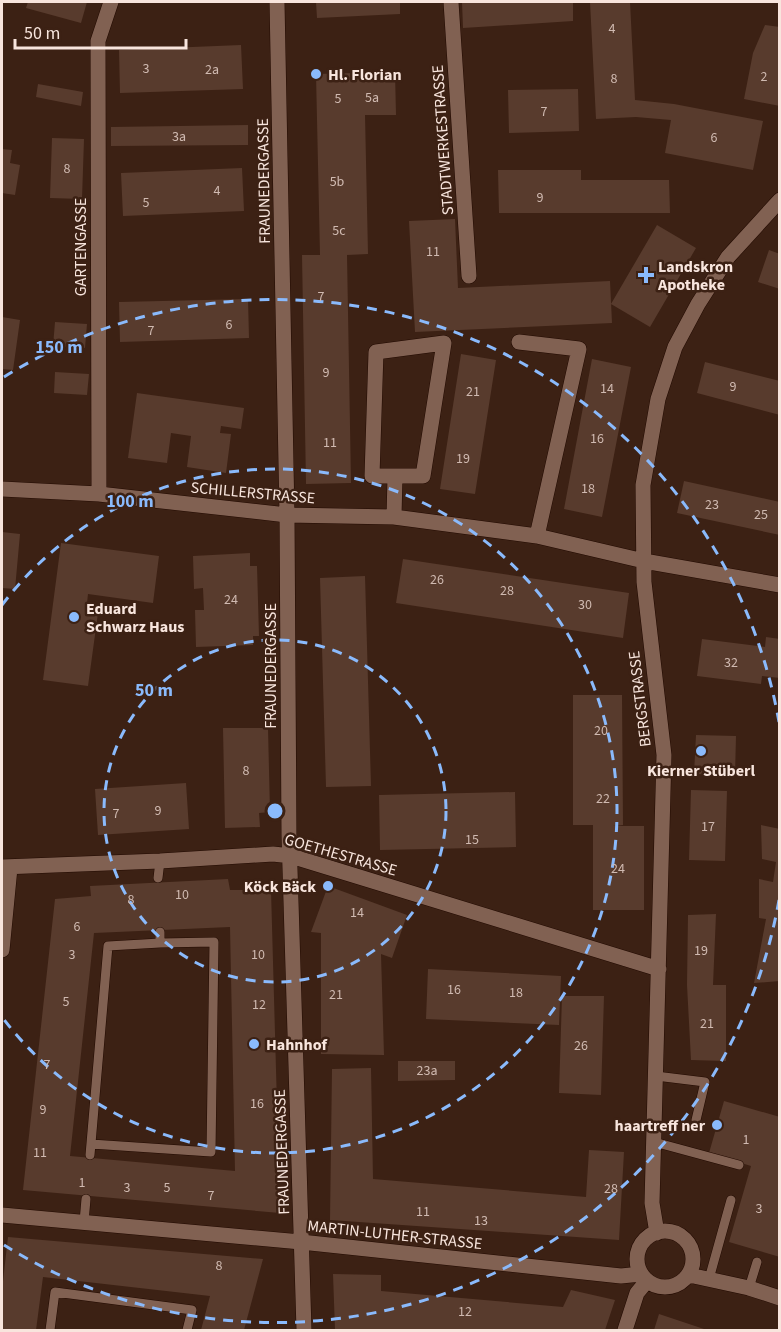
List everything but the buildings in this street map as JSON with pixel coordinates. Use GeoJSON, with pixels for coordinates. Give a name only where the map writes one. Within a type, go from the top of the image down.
{"type":"FeatureCollection","features":[{"type":"Feature","properties":{"kind":"street","name":"GARTENGASSE"},"geometry":{"type":"LineString","coordinates":[[99,494],[98,41],[111,2]]}},
{"type":"Feature","properties":{"kind":"street","name":"FRAUNEDERGASSE"},"geometry":{"type":"LineString","coordinates":[[277,2],[288,515],[289,825],[304,1330]]}},
{"type":"Feature","properties":{"kind":"street","name":"STADTWERKESTRASSE"},"geometry":{"type":"LineString","coordinates":[[451,2],[469,276]]}},
{"type":"Feature","properties":{"kind":"street","name":"BERGSTRASSE"},"geometry":{"type":"LineString","coordinates":[[657,1233],[652,1203],[663,755],[644,582],[643,485],[658,399],[675,347],[698,304],[728,257],[780,200]]}},
{"type":"Feature","properties":{"kind":"street"},"geometry":{"type":"LineString","coordinates":[[519,342],[579,349],[537,536]]}},
{"type":"Feature","properties":{"kind":"street"},"geometry":{"type":"LineString","coordinates":[[444,343],[423,476],[395,477],[372,476],[376,352],[444,343]]}},
{"type":"Feature","properties":{"kind":"street"},"geometry":{"type":"LineString","coordinates":[[394,517],[395,477]]}},
{"type":"Feature","properties":{"kind":"street","name":"SCHILLERSTRASSE"},"geometry":{"type":"LineString","coordinates":[[2,489],[99,494],[288,515],[394,517],[537,536],[644,561],[780,585]]}},
{"type":"Feature","properties":{"kind":"street","name":"GOETHESTRASSE"},"geometry":{"type":"LineString","coordinates":[[6,868],[273,854],[291,856],[659,969]]}},
{"type":"Feature","properties":{"kind":"street"},"geometry":{"type":"LineString","coordinates":[[2,950],[6,868]]}},
{"type":"Feature","properties":{"kind":"street","name":"MARTIN-LUTHER-STRASSE"},"geometry":{"type":"LineString","coordinates":[[2,1215],[301,1242],[644,1278]]}},
{"type":"Feature","properties":{"kind":"street"},"geometry":{"type":"LineString","coordinates":[[670,1232],[686,1240],[693,1257],[689,1275],[674,1286],[665,1287],[644,1278],[638,1265],[640,1247],[645,1240],[657,1233],[670,1232]]}},
{"type":"Feature","properties":{"kind":"street"},"geometry":{"type":"LineString","coordinates":[[689,1275],[749,1288],[780,1298]]}},
{"type":"Feature","properties":{"kind":"street"},"geometry":{"type":"LineString","coordinates":[[625,1330],[644,1278]]}},
{"type":"Feature","properties":{"kind":"lane"},"geometry":{"type":"LineString","coordinates":[[158,878],[160,861]]}},
{"type":"Feature","properties":{"kind":"lane"},"geometry":{"type":"LineString","coordinates":[[160,932],[160,944]]}},
{"type":"Feature","properties":{"kind":"lane"},"geometry":{"type":"LineString","coordinates":[[90,1155],[108,946],[214,942],[211,1152],[91,1144]]}},
{"type":"Feature","properties":{"kind":"lane"},"geometry":{"type":"LineString","coordinates":[[656,1076],[705,1082],[696,1120]]}},
{"type":"Feature","properties":{"kind":"lane"},"geometry":{"type":"LineString","coordinates":[[654,1142],[739,1165]]}},
{"type":"Feature","properties":{"kind":"lane"},"geometry":{"type":"LineString","coordinates":[[84,1222],[86,1199]]}},
{"type":"Feature","properties":{"kind":"lane"},"geometry":{"type":"LineString","coordinates":[[709,1279],[731,1200]]}},
{"type":"Feature","properties":{"kind":"lane"},"geometry":{"type":"LineString","coordinates":[[749,1288],[757,1262]]}},
{"type":"Feature","properties":{"kind":"lane"},"geometry":{"type":"LineString","coordinates":[[50,1330],[55,1292],[192,1310],[187,1330]]}},
{"type":"Feature","properties":{"kind":"place","name":"Hl. Florian"},"geometry":{"type":"Point","coordinates":[316,74]}},
{"type":"Feature","properties":{"kind":"place","name":"Landskron Apotheke"},"geometry":{"type":"Point","coordinates":[646,275]}},
{"type":"Feature","properties":{"kind":"place","name":"Eduard Schwarz Haus"},"geometry":{"type":"Point","coordinates":[74,617]}},
{"type":"Feature","properties":{"kind":"place","name":"Kierner Stüberl"},"geometry":{"type":"Point","coordinates":[701,751]}},
{"type":"Feature","properties":{"kind":"place","name":"Köck Bäck"},"geometry":{"type":"Point","coordinates":[328,886]}},
{"type":"Feature","properties":{"kind":"place","name":"Hahnhof"},"geometry":{"type":"Point","coordinates":[254,1044]}},
{"type":"Feature","properties":{"kind":"place","name":"haartreff ner"},"geometry":{"type":"Point","coordinates":[717,1125]}}]}
